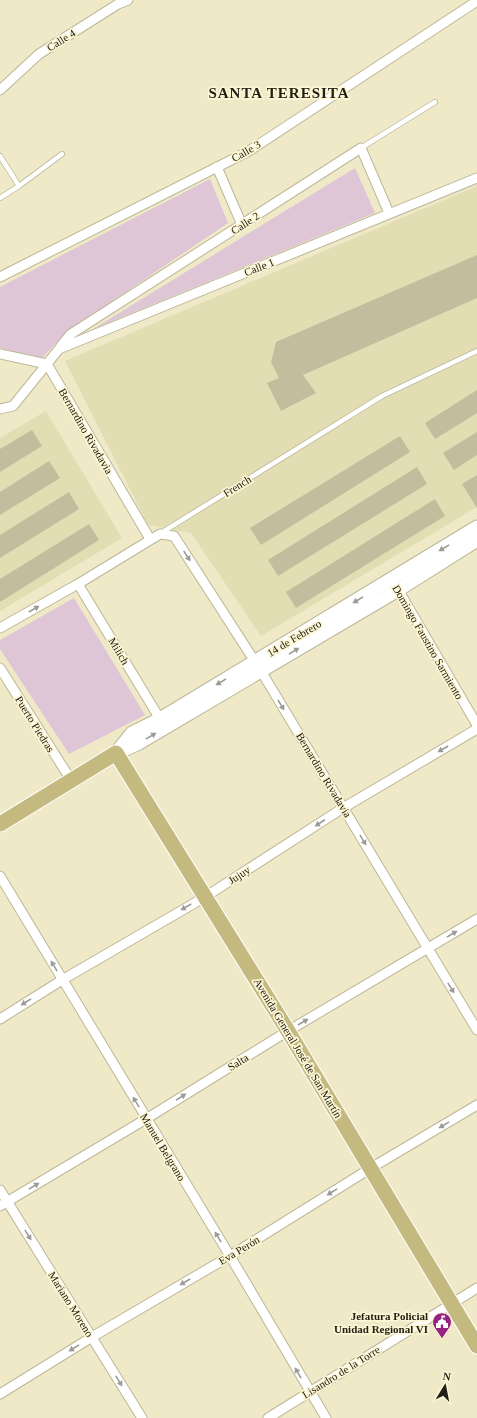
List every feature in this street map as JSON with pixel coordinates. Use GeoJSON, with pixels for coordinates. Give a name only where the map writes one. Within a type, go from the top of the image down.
{"type":"FeatureCollection","features":[{"type":"Feature","properties":{"kind":"main road","name":"14 de Febrero"},"geometry":{"type":"LineString","coordinates":[[395,585],[477,527]]}},
{"type":"Feature","properties":{"kind":"main road","name":"14 de Febrero"},"geometry":{"type":"LineString","coordinates":[[0,824],[116,753],[139,743],[258,667],[395,585],[477,540]]}},
{"type":"Feature","properties":{"kind":"main road","name":"14 de Febrero"},"geometry":{"type":"LineString","coordinates":[[116,753],[132,733],[258,667]]}},
{"type":"Feature","properties":{"kind":"main road","name":"Avenida General José de San Martín"},"geometry":{"type":"LineString","coordinates":[[116,753],[288,1031],[477,1346]]}},
{"type":"Feature","properties":{"kind":"street","name":"Calle 4"},"geometry":{"type":"LineString","coordinates":[[0,90],[39,54],[120,2],[128,0]]}},
{"type":"Feature","properties":{"kind":"street","name":"Calle 3"},"geometry":{"type":"LineString","coordinates":[[0,277],[249,151],[477,1]]}},
{"type":"Feature","properties":{"kind":"street"},"geometry":{"type":"LineString","coordinates":[[361,148],[390,213]]}},
{"type":"Feature","properties":{"kind":"street","name":"Calle 2"},"geometry":{"type":"LineString","coordinates":[[59,348],[71,334],[361,148]]}},
{"type":"Feature","properties":{"kind":"street"},"geometry":{"type":"LineString","coordinates":[[217,167],[242,224]]}},
{"type":"Feature","properties":{"kind":"street","name":"Calle 1"},"geometry":{"type":"LineString","coordinates":[[59,348],[477,178]]}},
{"type":"Feature","properties":{"kind":"street"},"geometry":{"type":"LineString","coordinates":[[0,409],[13,406],[59,348]]}},
{"type":"Feature","properties":{"kind":"street"},"geometry":{"type":"LineString","coordinates":[[0,354],[47,364]]}},
{"type":"Feature","properties":{"kind":"street","name":"Bernardino Rivadavia"},"geometry":{"type":"LineString","coordinates":[[47,364],[150,539]]}},
{"type":"Feature","properties":{"kind":"street","name":"Bernardino Rivadavia"},"geometry":{"type":"LineString","coordinates":[[160,534],[174,536],[258,667],[477,1030]]}},
{"type":"Feature","properties":{"kind":"street","name":"French"},"geometry":{"type":"LineString","coordinates":[[0,628],[78,584],[160,534]]}},
{"type":"Feature","properties":{"kind":"street","name":"Milich"},"geometry":{"type":"LineString","coordinates":[[78,584],[160,719]]}},
{"type":"Feature","properties":{"kind":"street","name":"Domingo Faustino Sarmiento"},"geometry":{"type":"LineString","coordinates":[[395,585],[477,725]]}},
{"type":"Feature","properties":{"kind":"street","name":"Puerto Piedras"},"geometry":{"type":"LineString","coordinates":[[0,668],[71,780]]}},
{"type":"Feature","properties":{"kind":"street","name":"Jujuy"},"geometry":{"type":"LineString","coordinates":[[0,1019],[62,980],[205,896],[343,808],[477,729]]}},
{"type":"Feature","properties":{"kind":"street","name":"Manuel Belgrano"},"geometry":{"type":"LineString","coordinates":[[0,876],[230,1256],[309,1392],[326,1418]]}},
{"type":"Feature","properties":{"kind":"street","name":"Salta"},"geometry":{"type":"LineString","coordinates":[[4,1204],[146,1119],[288,1031],[477,919]]}},
{"type":"Feature","properties":{"kind":"street","name":"Eva Perón"},"geometry":{"type":"LineString","coordinates":[[0,1394],[477,1105]]}},
{"type":"Feature","properties":{"kind":"street","name":"Mariano Moreno"},"geometry":{"type":"LineString","coordinates":[[0,1190],[4,1204],[92,1337],[142,1418]]}},
{"type":"Feature","properties":{"kind":"street","name":"Lisandro de la Torre"},"geometry":{"type":"LineString","coordinates":[[268,1418],[477,1288]]}},
{"type":"Feature","properties":{"kind":"lane","name":"Calle 2"},"geometry":{"type":"LineString","coordinates":[[361,148],[435,102]]}},
{"type":"Feature","properties":{"kind":"lane"},"geometry":{"type":"LineString","coordinates":[[0,198],[20,186],[62,154]]}},
{"type":"Feature","properties":{"kind":"lane"},"geometry":{"type":"LineString","coordinates":[[0,156],[20,186]]}},
{"type":"Feature","properties":{"kind":"lane","name":"French"},"geometry":{"type":"LineString","coordinates":[[160,534],[382,396],[477,351]]}},
{"type":"Feature","properties":{"kind":"shaded area"},"geometry":{"type":"Polygon","coordinates":[[[355,168],[375,213],[93,329],[355,168]]]}},
{"type":"Feature","properties":{"kind":"shaded area"},"geometry":{"type":"Polygon","coordinates":[[[210,179],[228,223],[68,331],[41,359],[0,348],[0,287],[210,179]]]}},
{"type":"Feature","properties":{"kind":"shaded area"},"geometry":{"type":"Polygon","coordinates":[[[477,186],[477,507],[261,636],[191,533],[148,525],[65,361],[477,186]]]}},
{"type":"Feature","properties":{"kind":"shaded area"},"geometry":{"type":"Polygon","coordinates":[[[46,411],[122,538],[0,611],[0,438],[46,411]]]}},
{"type":"Feature","properties":{"kind":"shaded area"},"geometry":{"type":"Polygon","coordinates":[[[74,598],[145,715],[69,754],[0,649],[0,640],[74,598]]]}},
{"type":"Feature","properties":{"kind":"building"},"geometry":{"type":"Polygon","coordinates":[[[477,255],[477,298],[303,375],[316,393],[281,411],[267,383],[279,378],[271,362],[276,342],[477,255]]]}},
{"type":"Feature","properties":{"kind":"building"},"geometry":{"type":"Polygon","coordinates":[[[477,390],[477,413],[435,439],[425,423],[477,390]]]}},
{"type":"Feature","properties":{"kind":"building"},"geometry":{"type":"Polygon","coordinates":[[[32,430],[42,446],[0,472],[0,449],[32,430]]]}},
{"type":"Feature","properties":{"kind":"building"},"geometry":{"type":"Polygon","coordinates":[[[477,432],[477,455],[454,470],[443,453],[477,432]]]}},
{"type":"Feature","properties":{"kind":"building"},"geometry":{"type":"Polygon","coordinates":[[[400,436],[410,452],[261,545],[250,528],[400,436]]]}},
{"type":"Feature","properties":{"kind":"building"},"geometry":{"type":"Polygon","coordinates":[[[49,461],[60,478],[0,515],[0,492],[49,461]]]}},
{"type":"Feature","properties":{"kind":"building"},"geometry":{"type":"Polygon","coordinates":[[[417,467],[427,484],[278,576],[268,560],[417,467]]]}},
{"type":"Feature","properties":{"kind":"building"},"geometry":{"type":"Polygon","coordinates":[[[477,475],[477,508],[462,484],[477,475]]]}},
{"type":"Feature","properties":{"kind":"building"},"geometry":{"type":"Polygon","coordinates":[[[69,492],[79,509],[0,558],[0,535],[69,492]]]}},
{"type":"Feature","properties":{"kind":"building"},"geometry":{"type":"Polygon","coordinates":[[[435,499],[445,516],[296,608],[286,592],[435,499]]]}},
{"type":"Feature","properties":{"kind":"building"},"geometry":{"type":"Polygon","coordinates":[[[89,524],[99,540],[0,602],[0,579],[89,524]]]}},
{"type":"Feature","properties":{"kind":"place","name":"Jefatura Policial Unidad Regional VI"},"geometry":{"type":"Point","coordinates":[442,1339]}},
{"type":"Feature","properties":{"kind":"district","name":"SANTA TERESITA"},"geometry":{"type":"Point","coordinates":[279,93]}}]}
